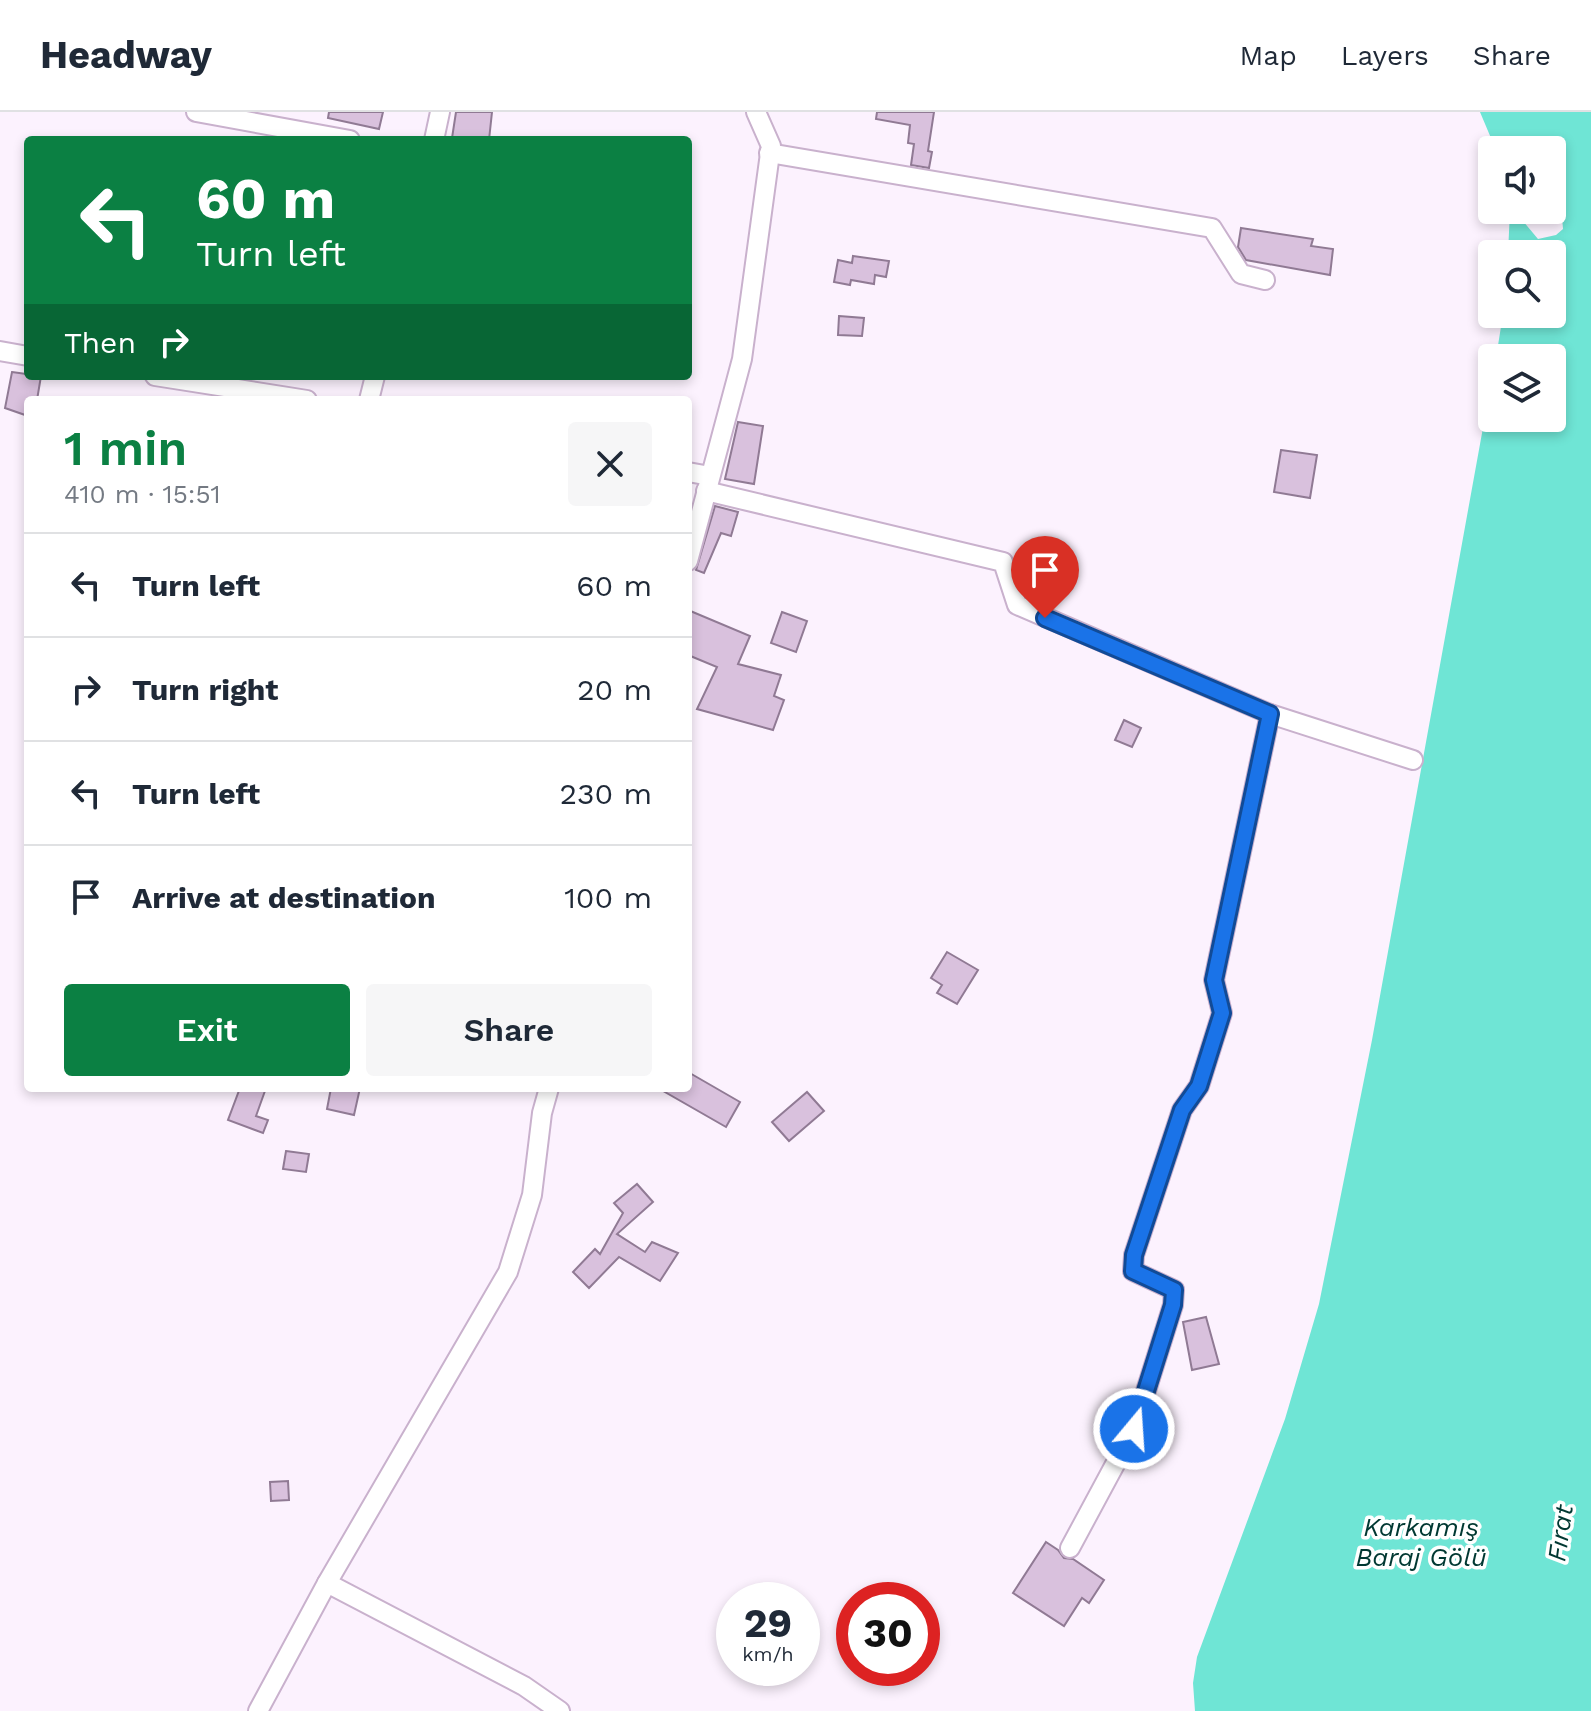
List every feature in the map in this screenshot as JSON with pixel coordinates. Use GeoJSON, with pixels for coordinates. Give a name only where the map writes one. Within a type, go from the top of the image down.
{"type":"FeatureCollection","features":[{"type":"Feature","properties":{"kind":"street"},"geometry":{"type":"LineString","coordinates":[[196,112],[328,136]]}},
{"type":"Feature","properties":{"kind":"street"},"geometry":{"type":"LineString","coordinates":[[435,136],[440,112]]}},
{"type":"Feature","properties":{"kind":"street"},"geometry":{"type":"LineString","coordinates":[[692,546],[742,359],[771,146],[756,112]]}},
{"type":"Feature","properties":{"kind":"street"},"geometry":{"type":"LineString","coordinates":[[769,153],[1212,228],[1241,274],[1265,280]]}},
{"type":"Feature","properties":{"kind":"street"},"geometry":{"type":"LineString","coordinates":[[0,351],[24,355]]}},
{"type":"Feature","properties":{"kind":"street"},"geometry":{"type":"LineString","coordinates":[[180,380],[282,396]]}},
{"type":"Feature","properties":{"kind":"street"},"geometry":{"type":"LineString","coordinates":[[692,474],[708,484],[1003,562],[1017,605],[1270,714],[1413,760]]}},
{"type":"Feature","properties":{"kind":"street"},"geometry":{"type":"LineString","coordinates":[[1070,1548],[1134,1429],[1173,1305],[1174,1290],[1133,1271],[1134,1255],[1182,1110],[1199,1086],[1222,1013],[1214,980],[1270,714]]}},
{"type":"Feature","properties":{"kind":"street"},"geometry":{"type":"LineString","coordinates":[[258,1711],[327,1583],[508,1272],[532,1195],[542,1113],[548,1092]]}},
{"type":"Feature","properties":{"kind":"street"},"geometry":{"type":"LineString","coordinates":[[327,1583],[524,1686],[560,1711]]}},
{"type":"Feature","properties":{"kind":"water","name":"Karkamış Baraj Gölü"},"geometry":{"type":"Polygon","coordinates":[[[1480,112],[1591,112],[1591,1711],[1195,1711],[1193,1683],[1197,1657],[1285,1419],[1319,1304],[1372,1040],[1482,432],[1566,432],[1566,344],[1498,344],[1501,328],[1566,328],[1566,240],[1509,240],[1509,224],[1526,224],[1538,239],[1556,235],[1563,229],[1563,224],[1566,224],[1566,136],[1490,136],[1480,112]]]}},
{"type":"Feature","properties":{"kind":"building"},"geometry":{"type":"Polygon","coordinates":[[[329,112],[383,112],[379,129],[328,118],[329,112]]]}},
{"type":"Feature","properties":{"kind":"building"},"geometry":{"type":"Polygon","coordinates":[[[456,112],[492,112],[489,136],[452,136],[456,112]]]}},
{"type":"Feature","properties":{"kind":"building"},"geometry":{"type":"Polygon","coordinates":[[[877,112],[934,112],[928,151],[932,152],[929,168],[911,165],[914,144],[908,143],[910,125],[876,119],[877,112]]]}},
{"type":"Feature","properties":{"kind":"building"},"geometry":{"type":"Polygon","coordinates":[[[1241,228],[1313,239],[1311,246],[1333,249],[1330,275],[1246,260],[1238,247],[1241,228]]]}},
{"type":"Feature","properties":{"kind":"building"},"geometry":{"type":"Polygon","coordinates":[[[853,256],[889,261],[886,277],[875,275],[874,284],[851,280],[850,285],[834,282],[838,260],[852,263],[853,256]]]}},
{"type":"Feature","properties":{"kind":"building"},"geometry":{"type":"Polygon","coordinates":[[[839,316],[864,318],[862,336],[838,335],[839,316]]]}},
{"type":"Feature","properties":{"kind":"building"},"geometry":{"type":"Polygon","coordinates":[[[12,372],[24,374],[24,380],[40,380],[38,396],[24,396],[24,415],[5,408],[12,372]]]}},
{"type":"Feature","properties":{"kind":"building"},"geometry":{"type":"Polygon","coordinates":[[[738,422],[763,426],[754,484],[725,479],[738,422]]]}},
{"type":"Feature","properties":{"kind":"building"},"geometry":{"type":"Polygon","coordinates":[[[1281,450],[1317,455],[1310,498],[1274,492],[1281,450]]]}},
{"type":"Feature","properties":{"kind":"building"},"geometry":{"type":"Polygon","coordinates":[[[715,506],[738,512],[731,536],[721,533],[704,573],[696,570],[715,506]]]}},
{"type":"Feature","properties":{"kind":"building"},"geometry":{"type":"Polygon","coordinates":[[[692,612],[750,636],[738,664],[781,675],[774,696],[784,700],[773,730],[697,709],[717,667],[692,657],[692,612]]]}},
{"type":"Feature","properties":{"kind":"building"},"geometry":{"type":"Polygon","coordinates":[[[782,612],[807,621],[796,652],[771,643],[782,612]]]}},
{"type":"Feature","properties":{"kind":"building"},"geometry":{"type":"Polygon","coordinates":[[[1124,720],[1141,728],[1132,747],[1115,740],[1124,720]]]}},
{"type":"Feature","properties":{"kind":"building"},"geometry":{"type":"Polygon","coordinates":[[[947,952],[978,970],[957,1004],[937,993],[942,985],[931,978],[947,952]]]}},
{"type":"Feature","properties":{"kind":"building"},"geometry":{"type":"Polygon","coordinates":[[[692,1074],[740,1102],[726,1127],[665,1092],[692,1092],[692,1074]]]}},
{"type":"Feature","properties":{"kind":"building"},"geometry":{"type":"Polygon","coordinates":[[[238,1092],[265,1092],[256,1116],[268,1120],[263,1133],[228,1120],[238,1092]]]}},
{"type":"Feature","properties":{"kind":"building"},"geometry":{"type":"Polygon","coordinates":[[[330,1092],[359,1092],[354,1115],[327,1109],[330,1092]]]}},
{"type":"Feature","properties":{"kind":"building"},"geometry":{"type":"Polygon","coordinates":[[[807,1092],[824,1111],[789,1141],[772,1122],[807,1092]]]}},
{"type":"Feature","properties":{"kind":"building"},"geometry":{"type":"Polygon","coordinates":[[[286,1151],[309,1154],[306,1172],[283,1169],[286,1151]]]}},
{"type":"Feature","properties":{"kind":"building"},"geometry":{"type":"Polygon","coordinates":[[[637,1184],[653,1202],[617,1234],[645,1252],[652,1242],[678,1253],[660,1281],[619,1257],[589,1288],[573,1272],[595,1249],[600,1254],[623,1213],[614,1203],[637,1184]]]}},
{"type":"Feature","properties":{"kind":"building"},"geometry":{"type":"Polygon","coordinates":[[[1206,1317],[1219,1364],[1192,1370],[1183,1322],[1206,1317]]]}},
{"type":"Feature","properties":{"kind":"building"},"geometry":{"type":"Polygon","coordinates":[[[288,1481],[289,1500],[271,1501],[270,1482],[288,1481]]]}},
{"type":"Feature","properties":{"kind":"building"},"geometry":{"type":"Polygon","coordinates":[[[1046,1542],[1064,1558],[1073,1559],[1104,1580],[1089,1603],[1082,1598],[1064,1626],[1013,1593],[1046,1542]]]}},
{"type":"Feature","properties":{"kind":"route"},"geometry":{"type":"LineString","coordinates":[[1045,618],[1270,714],[1214,980],[1222,1013],[1199,1086],[1182,1110],[1134,1255],[1133,1271],[1174,1290],[1173,1305],[1134,1429]]}},
{"type":"Feature","properties":{"kind":"water label","name":"Fırat"},"geometry":{"type":"Point","coordinates":[1560,1533]}}]}
